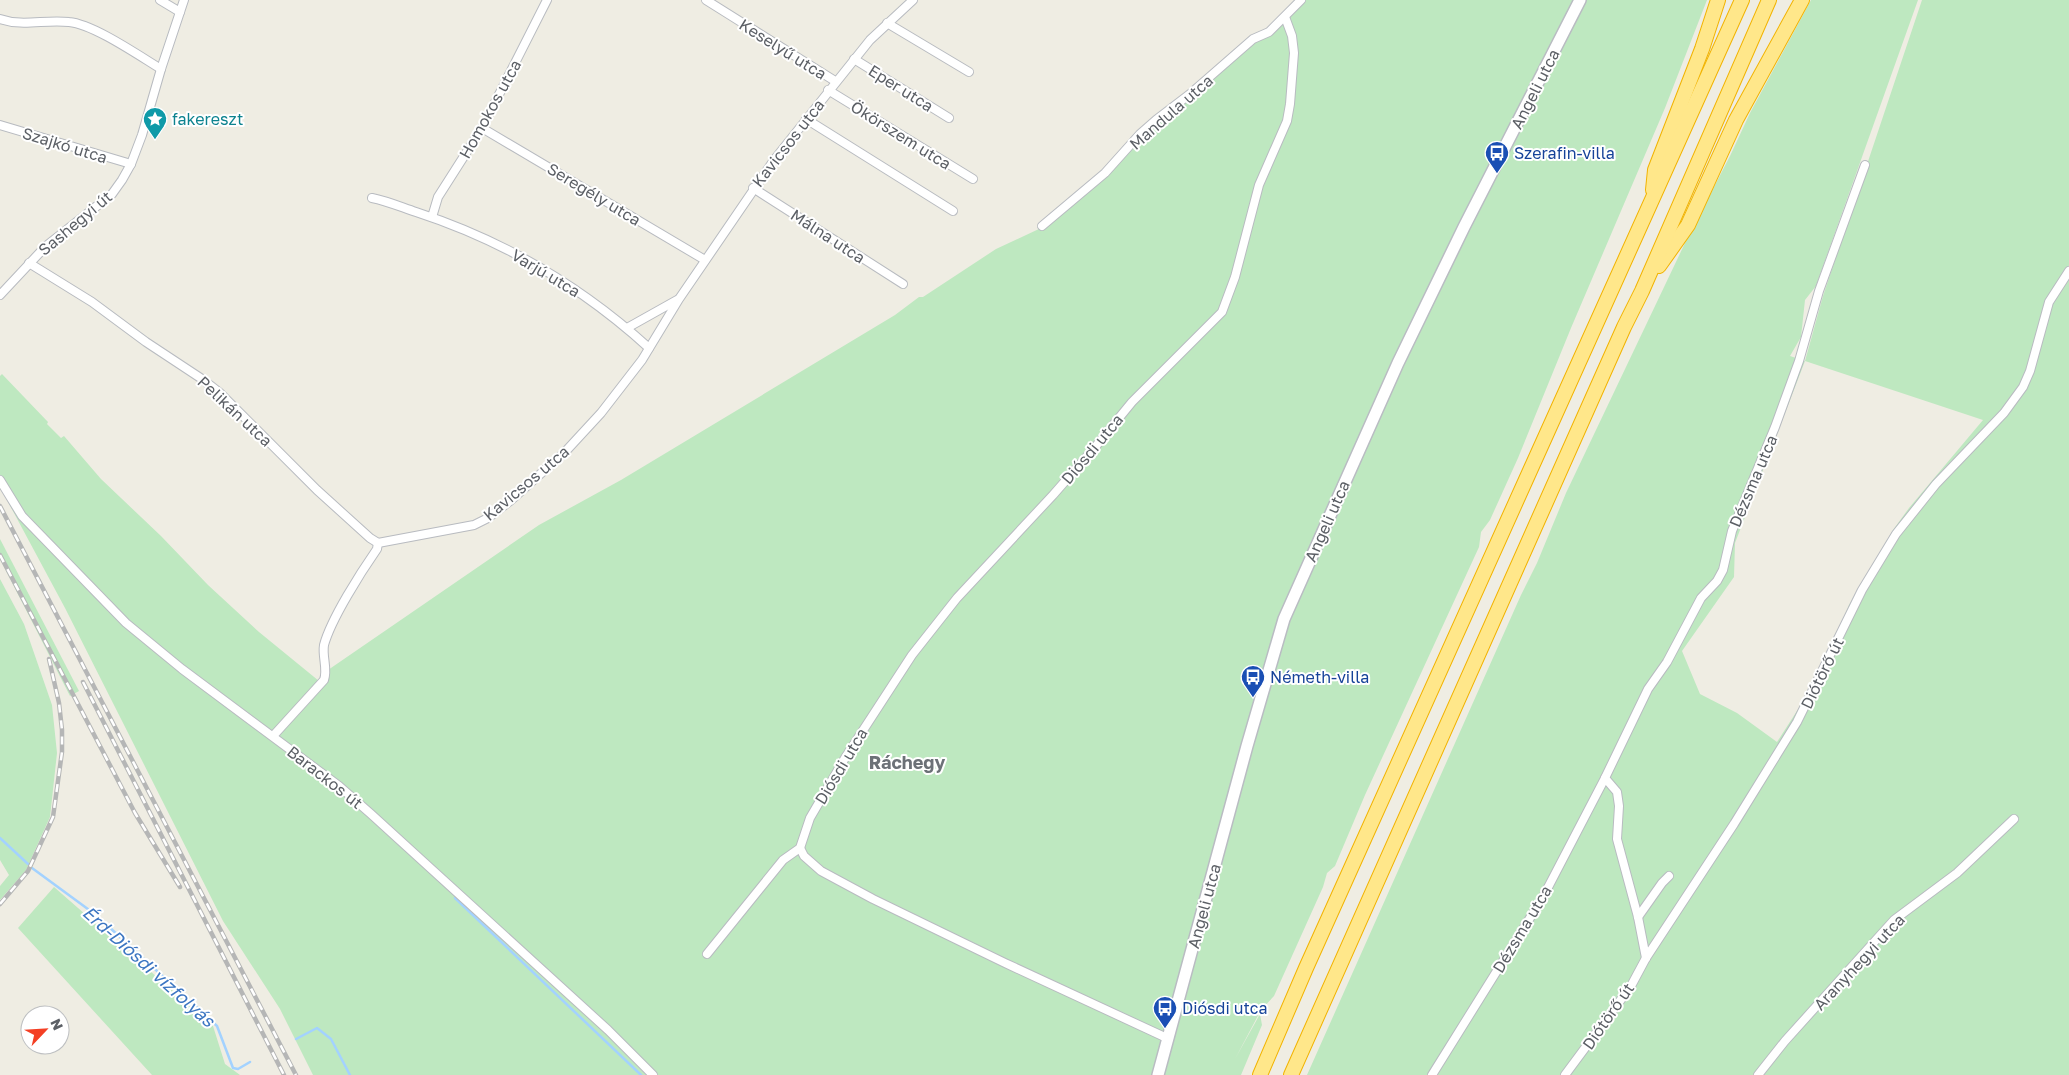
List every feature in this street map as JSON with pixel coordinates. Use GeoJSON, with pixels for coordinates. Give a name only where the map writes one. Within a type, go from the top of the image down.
{"type":"FeatureCollection","features":[{"type":"Feature","properties":{"kind":"highway"},"geometry":{"type":"LineString","coordinates":[[1652,201],[1655,170],[1702,49],[1718,0]]}},
{"type":"Feature","properties":{"kind":"highway"},"geometry":{"type":"LineString","coordinates":[[1260,1075],[1306,968],[1742,0]]}},
{"type":"Feature","properties":{"kind":"highway"},"geometry":{"type":"LineString","coordinates":[[1291,1075],[1624,327],[1642,291],[1769,0]]}},
{"type":"Feature","properties":{"kind":"highway"},"geometry":{"type":"LineString","coordinates":[[1642,291],[1688,225],[1736,120],[1802,0]]}},
{"type":"Feature","properties":{"kind":"street"},"geometry":{"type":"LineString","coordinates":[[160,0],[180,12]]}},
{"type":"Feature","properties":{"kind":"street","name":"Sashegyi út"},"geometry":{"type":"LineString","coordinates":[[0,295],[30,262],[58,236],[112,194],[131,164],[184,0]]}},
{"type":"Feature","properties":{"kind":"street","name":"Homokos utca"},"geometry":{"type":"LineString","coordinates":[[432,217],[441,193],[482,128],[547,0]]}},
{"type":"Feature","properties":{"kind":"street","name":"Keselyű utca"},"geometry":{"type":"LineString","coordinates":[[706,0],[835,81]]}},
{"type":"Feature","properties":{"kind":"street","name":"Kavicsos utca"},"geometry":{"type":"LineString","coordinates":[[378,543],[474,526],[510,501],[571,446],[601,414],[649,348],[679,299],[753,188],[828,90],[887,23],[913,0]]}},
{"type":"Feature","properties":{"kind":"street","name":"Mandula utca"},"geometry":{"type":"LineString","coordinates":[[1042,226],[1106,172],[1140,134],[1156,120],[1190,94],[1253,39],[1265,35],[1301,0]]}},
{"type":"Feature","properties":{"kind":"street","name":"Angeli utca"},"geometry":{"type":"LineString","coordinates":[[1158,1075],[1247,746],[1284,619],[1402,354],[1464,227],[1580,0]]}},
{"type":"Feature","properties":{"kind":"street","name":"Diósdi utca"},"geometry":{"type":"LineString","coordinates":[[800,848],[810,818],[845,758],[912,655],[957,598],[1053,495],[1132,402],[1222,312],[1235,277],[1256,192],[1287,121],[1294,53],[1292,36],[1285,16]]}},
{"type":"Feature","properties":{"kind":"street"},"geometry":{"type":"LineString","coordinates":[[0,18],[19,24],[67,22],[83,25],[161,68]]}},
{"type":"Feature","properties":{"kind":"street"},"geometry":{"type":"LineString","coordinates":[[887,23],[969,72]]}},
{"type":"Feature","properties":{"kind":"street"},"geometry":{"type":"LineString","coordinates":[[165,57],[174,60]]}},
{"type":"Feature","properties":{"kind":"street","name":"Eper utca"},"geometry":{"type":"LineString","coordinates":[[854,59],[949,118]]}},
{"type":"Feature","properties":{"kind":"street","name":"Ökörszem utca"},"geometry":{"type":"LineString","coordinates":[[828,90],[973,179]]}},
{"type":"Feature","properties":{"kind":"street"},"geometry":{"type":"LineString","coordinates":[[806,119],[953,211]]}},
{"type":"Feature","properties":{"kind":"street","name":"Szajkó utca"},"geometry":{"type":"LineString","coordinates":[[0,125],[131,164]]}},
{"type":"Feature","properties":{"kind":"street","name":"Seregély utca"},"geometry":{"type":"LineString","coordinates":[[482,128],[705,260]]}},
{"type":"Feature","properties":{"kind":"street","name":"Dézsma utca"},"geometry":{"type":"LineString","coordinates":[[1432,1075],[1543,897],[1605,778],[1648,689],[1667,662],[1701,598],[1717,581],[1723,570],[1732,531],[1775,427],[1799,361],[1820,291],[1865,165]]}},
{"type":"Feature","properties":{"kind":"street","name":"Málna utca"},"geometry":{"type":"LineString","coordinates":[[753,188],[903,284]]}},
{"type":"Feature","properties":{"kind":"street","name":"Varjú utca"},"geometry":{"type":"LineString","coordinates":[[372,198],[432,217],[550,272],[627,328],[649,348]]}},
{"type":"Feature","properties":{"kind":"street","name":"Pelikán utca"},"geometry":{"type":"LineString","coordinates":[[30,262],[85,297],[220,393],[330,502],[378,543]]}},
{"type":"Feature","properties":{"kind":"street","name":"Diótörő út"},"geometry":{"type":"LineString","coordinates":[[1565,1075],[1631,986],[1646,958],[1734,824],[1797,722],[1862,590],[1896,534],[1913,510],[1936,484],[2004,413],[2023,386],[2030,371],[2047,307],[2069,272]]}},
{"type":"Feature","properties":{"kind":"street","name":"Kavicsos utca"},"geometry":{"type":"LineString","coordinates":[[627,328],[679,299]]}},
{"type":"Feature","properties":{"kind":"street"},"geometry":{"type":"LineString","coordinates":[[651,315],[663,325]]}},
{"type":"Feature","properties":{"kind":"street","name":"Barackos út"},"geometry":{"type":"LineString","coordinates":[[0,480],[22,516],[126,623],[182,669],[338,786],[385,826],[608,1030],[653,1075]]}},
{"type":"Feature","properties":{"kind":"street"},"geometry":{"type":"LineString","coordinates":[[273,736],[324,680],[326,676],[323,657],[327,636],[378,543]]}},
{"type":"Feature","properties":{"kind":"street"},"geometry":{"type":"LineString","coordinates":[[1605,778],[1617,792],[1620,806],[1617,840],[1638,917],[1646,958]]}},
{"type":"Feature","properties":{"kind":"street","name":"Aranyhegyi utca"},"geometry":{"type":"LineString","coordinates":[[1758,1075],[1785,1041],[1894,920],[1957,873],[2014,818]]}},
{"type":"Feature","properties":{"kind":"street"},"geometry":{"type":"LineString","coordinates":[[707,954],[783,860],[800,848],[804,856],[821,871],[873,898],[1005,963],[1169,1039]]}},
{"type":"Feature","properties":{"kind":"street"},"geometry":{"type":"LineString","coordinates":[[1638,917],[1669,876]]}},
{"type":"Feature","properties":{"kind":"green space"},"geometry":{"type":"Polygon","coordinates":[[[1301,0],[1707,0],[1665,108],[1518,458],[1490,520],[1481,532],[1479,547],[1365,795],[1335,866],[1327,873],[1323,887],[1274,996],[1261,1010],[1235,1059],[1260,1014],[1262,1025],[1241,1075],[313,1075],[280,1009],[223,921],[65,608],[0,487],[0,376],[2,374],[61,438],[64,436],[101,479],[161,536],[208,585],[259,632],[319,681],[328,670],[539,525],[621,480],[895,315],[919,297],[923,297],[996,249],[1041,228],[1093,183],[1140,134],[1233,56],[1265,35],[1301,0]]]}},
{"type":"Feature","properties":{"kind":"green space"},"geometry":{"type":"Polygon","coordinates":[[[1811,0],[1918,0],[1816,286],[1805,300],[1801,337],[1790,356],[1805,361],[1823,296],[1922,0],[2069,0],[2069,1075],[1307,1075],[1537,563],[1566,493],[1685,243],[1750,113],[1811,0]],[[1805,361],[1735,543],[1734,577],[1682,651],[1700,694],[1737,713],[1777,742],[1822,672],[1849,605],[1893,530],[1909,508],[1983,420],[1805,361]]]}},
{"type":"Feature","properties":{"kind":"green space"},"geometry":{"type":"Polygon","coordinates":[[[0,539],[79,691],[70,696],[0,559],[0,539]]]}},
{"type":"Feature","properties":{"kind":"green space"},"geometry":{"type":"Polygon","coordinates":[[[0,579],[24,624],[52,705],[57,753],[50,817],[26,870],[0,900],[0,886],[9,875],[0,860],[0,579]]]}},
{"type":"Feature","properties":{"kind":"green space"},"geometry":{"type":"Polygon","coordinates":[[[54,887],[213,1026],[225,1064],[240,1075],[152,1075],[18,928],[54,887]]]}},
{"type":"Feature","properties":{"kind":"waterway","name":"Érd-Diósdi vízfolyás"},"geometry":{"type":"LineString","coordinates":[[0,838],[28,864]]}},
{"type":"Feature","properties":{"kind":"waterway","name":"Érd-Diósdi vízfolyás"},"geometry":{"type":"LineString","coordinates":[[32,868],[96,915],[217,1026],[233,1068],[238,1069],[250,1062]]}},
{"type":"Feature","properties":{"kind":"waterway"},"geometry":{"type":"LineString","coordinates":[[455,898],[641,1075]]}},
{"type":"Feature","properties":{"kind":"waterway","name":"Érd-Diósdi vízfolyás"},"geometry":{"type":"LineString","coordinates":[[296,1039],[317,1028],[331,1039],[350,1075]]}},
{"type":"Feature","properties":{"kind":"railway"},"geometry":{"type":"LineString","coordinates":[[0,506],[296,1075]]}},
{"type":"Feature","properties":{"kind":"railway"},"geometry":{"type":"LineString","coordinates":[[0,555],[135,813],[180,887]]}},
{"type":"Feature","properties":{"kind":"railway"},"geometry":{"type":"LineString","coordinates":[[0,904],[28,871],[53,817],[62,752],[62,730],[59,703],[49,659]]}},
{"type":"Feature","properties":{"kind":"railway"},"geometry":{"type":"LineString","coordinates":[[83,682],[284,1075]]}},
{"type":"Feature","properties":{"kind":"place","name":"fakereszt"},"geometry":{"type":"Point","coordinates":[155,140]}},
{"type":"Feature","properties":{"kind":"place","name":"Szerafin-villa"},"geometry":{"type":"Point","coordinates":[1497,174]}},
{"type":"Feature","properties":{"kind":"place","name":"Németh-villa"},"geometry":{"type":"Point","coordinates":[1253,698]}},
{"type":"Feature","properties":{"kind":"place","name":"Diósdi utca"},"geometry":{"type":"Point","coordinates":[1165,1029]}},
{"type":"Feature","properties":{"kind":"district","name":"Ráchegy"},"geometry":{"type":"Point","coordinates":[907,762]}}]}
